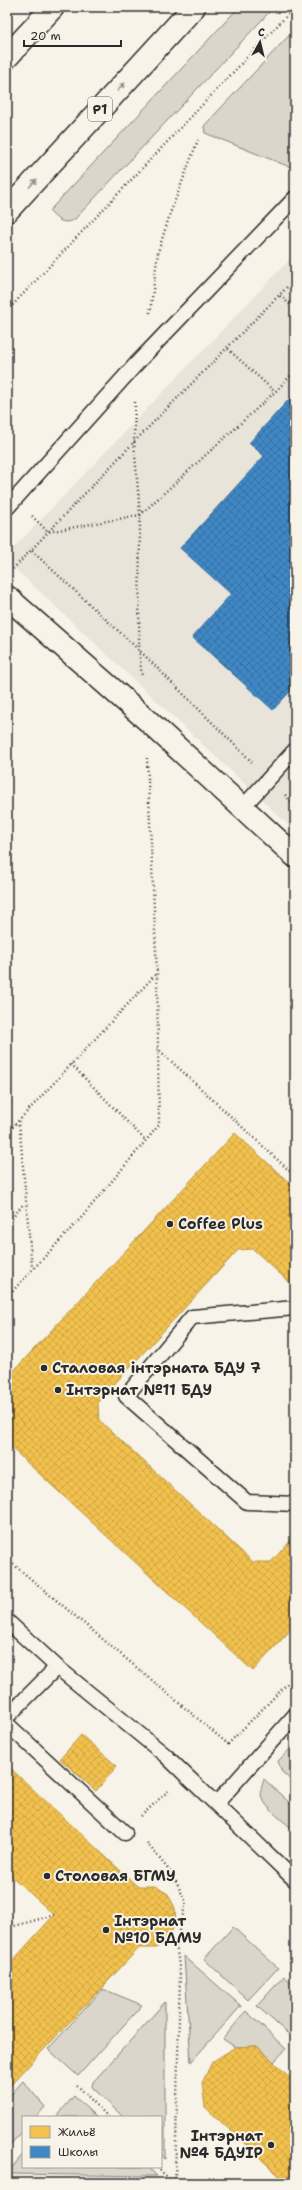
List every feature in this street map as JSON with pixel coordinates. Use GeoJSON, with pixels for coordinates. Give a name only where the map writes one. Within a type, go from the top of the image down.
{"type":"FeatureCollection","features":[{"type":"Feature","properties":{"kind":"street"},"geometry":{"type":"LineString","coordinates":[[7,57],[53,7]]}},
{"type":"Feature","properties":{"kind":"street","name":"Р1"},"geometry":{"type":"LineString","coordinates":[[7,211],[194,7]]}},
{"type":"Feature","properties":{"kind":"street"},"geometry":{"type":"LineString","coordinates":[[7,597],[146,719],[295,856]]}},
{"type":"Feature","properties":{"kind":"lane"},"geometry":{"type":"LineString","coordinates":[[7,508],[137,363],[295,198]]}},
{"type":"Feature","properties":{"kind":"lane"},"geometry":{"type":"LineString","coordinates":[[242,808],[295,750]]}},
{"type":"Feature","properties":{"kind":"lane"},"geometry":{"type":"LineString","coordinates":[[295,1308],[192,1317],[126,1396],[247,1502],[295,1504]]}},
{"type":"Feature","properties":{"kind":"lane"},"geometry":{"type":"LineString","coordinates":[[7,1621],[56,1667],[165,1755],[295,1880]]}},
{"type":"Feature","properties":{"kind":"lane"},"geometry":{"type":"LineString","coordinates":[[7,1717],[56,1667]]}},
{"type":"Feature","properties":{"kind":"lane"},"geometry":{"type":"LineString","coordinates":[[216,1804],[295,1714]]}},
{"type":"Feature","properties":{"kind":"lane"},"geometry":{"type":"LineString","coordinates":[[7,1724],[125,1833]]}},
{"type":"Feature","properties":{"kind":"path"},"geometry":{"type":"LineString","coordinates":[[7,311],[295,7]]}},
{"type":"Feature","properties":{"kind":"path"},"geometry":{"type":"LineString","coordinates":[[150,314],[158,252],[171,211],[198,140]]}},
{"type":"Feature","properties":{"kind":"path"},"geometry":{"type":"LineString","coordinates":[[12,570],[32,551],[48,532],[134,442],[228,349],[295,279]]}},
{"type":"Feature","properties":{"kind":"path"},"geometry":{"type":"LineString","coordinates":[[280,296],[295,309]]}},
{"type":"Feature","properties":{"kind":"path"},"geometry":{"type":"LineString","coordinates":[[228,349],[275,392]]}},
{"type":"Feature","properties":{"kind":"path"},"geometry":{"type":"LineString","coordinates":[[48,532],[140,515],[275,392],[295,371]]}},
{"type":"Feature","properties":{"kind":"path"},"geometry":{"type":"LineString","coordinates":[[32,551],[139,650],[295,805]]}},
{"type":"Feature","properties":{"kind":"path"},"geometry":{"type":"LineString","coordinates":[[7,1133],[157,974]]}},
{"type":"Feature","properties":{"kind":"path"},"geometry":{"type":"LineString","coordinates":[[157,1048],[295,1176]]}},
{"type":"Feature","properties":{"kind":"path"},"geometry":{"type":"LineString","coordinates":[[71,1064],[146,1141]]}},
{"type":"Feature","properties":{"kind":"path"},"geometry":{"type":"LineString","coordinates":[[19,1120],[25,1203],[32,1268]]}},
{"type":"Feature","properties":{"kind":"path"},"geometry":{"type":"LineString","coordinates":[[7,1297],[32,1268],[81,1218],[159,1125]]}},
{"type":"Feature","properties":{"kind":"path"},"geometry":{"type":"LineString","coordinates":[[7,1225],[25,1203]]}},
{"type":"Feature","properties":{"kind":"path"},"geometry":{"type":"LineString","coordinates":[[7,1559],[228,1744],[295,1676]]}},
{"type":"Feature","properties":{"kind":"path"},"geometry":{"type":"LineString","coordinates":[[137,1819],[186,1774]]}},
{"type":"Feature","properties":{"kind":"path"},"geometry":{"type":"LineString","coordinates":[[145,1840],[172,1874],[186,1902],[176,1943],[180,1974],[174,2183]]}},
{"type":"Feature","properties":{"kind":"path"},"geometry":{"type":"LineString","coordinates":[[7,1928],[54,1915]]}},
{"type":"Feature","properties":{"kind":"path"},"geometry":{"type":"LineString","coordinates":[[77,2085],[107,2116]]}},
{"type":"Feature","properties":{"kind":"path"},"geometry":{"type":"LineString","coordinates":[[158,2168],[174,2183]]}},
{"type":"Feature","properties":{"kind":"shaded area"},"geometry":{"type":"Polygon","coordinates":[[[239,7],[274,7],[75,219],[64,222],[55,217],[49,211],[239,7]]]}},
{"type":"Feature","properties":{"kind":"shaded area"},"geometry":{"type":"Polygon","coordinates":[[[295,29],[295,162],[290,167],[205,133],[204,126],[295,29]]]}},
{"type":"Feature","properties":{"kind":"shaded area"},"geometry":{"type":"Polygon","coordinates":[[[295,254],[295,831],[7,561],[7,555],[295,254]]]}},
{"type":"Feature","properties":{"kind":"shaded area"},"geometry":{"type":"Polygon","coordinates":[[[295,1744],[295,1784],[282,1772],[278,1761],[295,1744]]]}},
{"type":"Feature","properties":{"kind":"shaded area"},"geometry":{"type":"Polygon","coordinates":[[[264,1779],[295,1808],[295,1831],[275,1814],[262,1799],[261,1791],[264,1779]]]}},
{"type":"Feature","properties":{"kind":"shaded area"},"geometry":{"type":"Polygon","coordinates":[[[233,1927],[278,1968],[248,2000],[204,1959],[233,1927]]]}},
{"type":"Feature","properties":{"kind":"shaded area"},"geometry":{"type":"Polygon","coordinates":[[[184,1956],[241,2006],[191,2062],[184,1956]]]}},
{"type":"Feature","properties":{"kind":"shaded area"},"geometry":{"type":"Polygon","coordinates":[[[284,1976],[295,1986],[295,2040],[257,2006],[284,1976]]]}},
{"type":"Feature","properties":{"kind":"shaded area"},"geometry":{"type":"Polygon","coordinates":[[[103,1989],[142,2005],[78,2076],[48,2049],[103,1989]]]}},
{"type":"Feature","properties":{"kind":"shaded area"},"geometry":{"type":"Polygon","coordinates":[[[165,2002],[165,2158],[162,2155],[162,2116],[122,2116],[92,2087],[93,2082],[165,2002]]]}},
{"type":"Feature","properties":{"kind":"shaded area"},"geometry":{"type":"Polygon","coordinates":[[[246,2011],[286,2049],[274,2062],[257,2046],[235,2047],[223,2039],[246,2011]]]}},
{"type":"Feature","properties":{"kind":"shaded area"},"geometry":{"type":"Polygon","coordinates":[[[23,2081],[45,2107],[37,2116],[22,2116],[22,2132],[7,2148],[7,2099],[23,2081]]]}},
{"type":"Feature","properties":{"kind":"shaded area"},"geometry":{"type":"Polygon","coordinates":[[[74,2096],[95,2116],[57,2116],[74,2096]]]}},
{"type":"Feature","properties":{"kind":"shaded area"},"geometry":{"type":"Polygon","coordinates":[[[22,2155],[22,2168],[149,2168],[157,2176],[7,2174],[22,2155]]]}},
{"type":"Feature","properties":{"kind":"building: Жильё","name":"Інтэрнат №11 БДУ"},"geometry":{"type":"Polygon","coordinates":[[[235,1133],[295,1188],[295,1282],[292,1285],[253,1249],[238,1250],[98,1402],[99,1420],[253,1562],[271,1562],[295,1536],[295,1625],[253,1671],[7,1444],[7,1378],[235,1133]]]}},
{"type":"Feature","properties":{"kind":"building: Жильё"},"geometry":{"type":"Polygon","coordinates":[[[81,1735],[117,1766],[96,1791],[60,1759],[81,1735]]]}},
{"type":"Feature","properties":{"kind":"building: Жильё","name":"Інтэрнат №10 БДМУ"},"geometry":{"type":"Polygon","coordinates":[[[7,1765],[137,1886],[155,1886],[168,1894],[175,1908],[176,1922],[168,1939],[156,1948],[139,1948],[7,2089],[7,1967],[54,1915],[7,1872],[7,1765]]]}},
{"type":"Feature","properties":{"kind":"building: Жильё","name":"Інтэрнат №4 БДУІР"},"geometry":{"type":"Polygon","coordinates":[[[257,2046],[295,2082],[295,2183],[287,2183],[205,2107],[202,2083],[212,2062],[235,2047],[257,2046]]]}},
{"type":"Feature","properties":{"kind":"building: Школы"},"geometry":{"type":"Polygon","coordinates":[[[291,397],[295,401],[295,686],[273,710],[192,637],[231,594],[180,548],[264,456],[249,443],[291,397]]]}},
{"type":"Feature","properties":{"kind":"place","name":"Coffee Plus"},"geometry":{"type":"Point","coordinates":[170,1224]}},
{"type":"Feature","properties":{"kind":"place","name":"Сталовая інтэрната БДУ 7"},"geometry":{"type":"Point","coordinates":[44,1368]}},
{"type":"Feature","properties":{"kind":"place","name":"Інтэрнат №11 БДУ"},"geometry":{"type":"Point","coordinates":[58,1390]}},
{"type":"Feature","properties":{"kind":"place","name":"Столовая БГМУ"},"geometry":{"type":"Point","coordinates":[47,1876]}},
{"type":"Feature","properties":{"kind":"place","name":"Інтэрнат №10 БДМУ"},"geometry":{"type":"Point","coordinates":[106,1930]}},
{"type":"Feature","properties":{"kind":"place","name":"Інтэрнат №4 БДУІР"},"geometry":{"type":"Point","coordinates":[271,2145]}}]}
